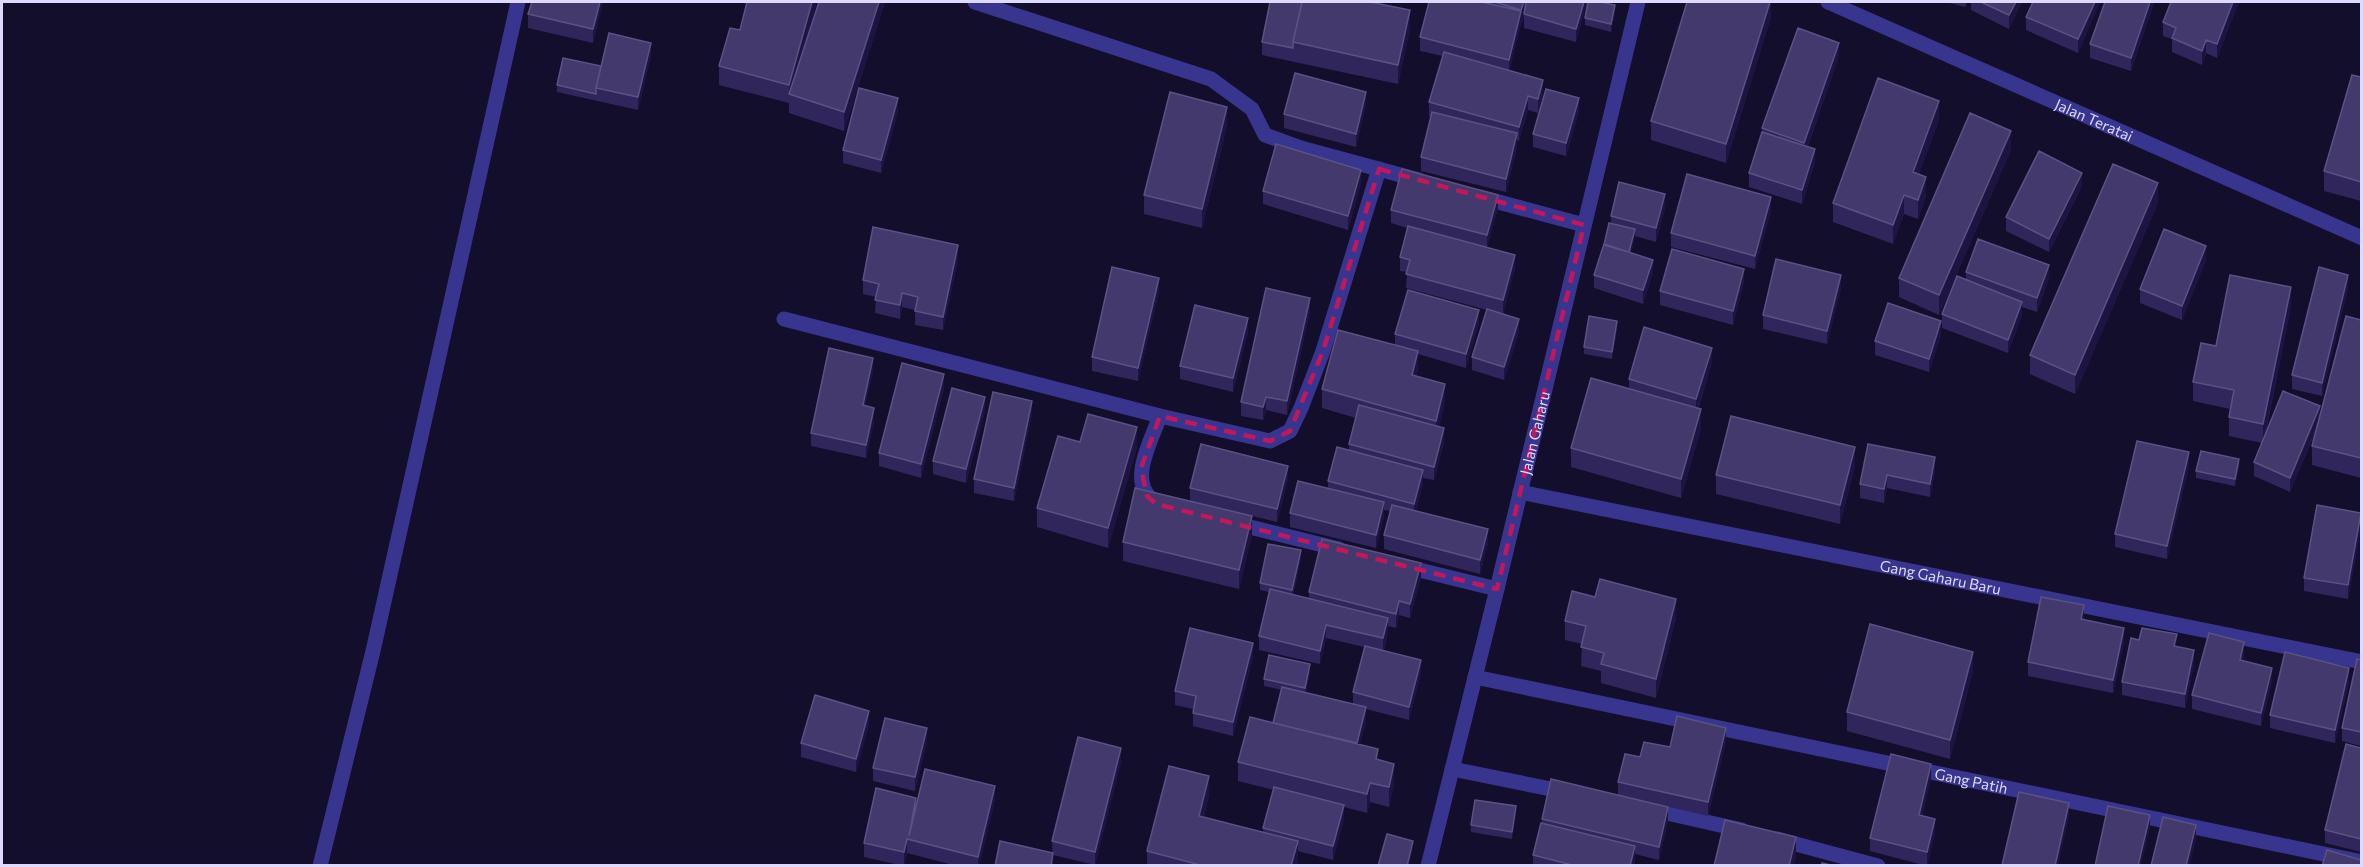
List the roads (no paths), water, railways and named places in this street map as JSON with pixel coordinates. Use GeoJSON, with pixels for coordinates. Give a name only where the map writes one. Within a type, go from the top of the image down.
{"type":"FeatureCollection","features":[{"type":"Feature","properties":{"kind":"street"},"geometry":{"type":"LineString","coordinates":[[320,866],[376,640],[518,2]]}},
{"type":"Feature","properties":{"kind":"street"},"geometry":{"type":"LineString","coordinates":[[975,2],[1211,79],[1252,109],[1265,135],[1301,148],[1436,184]]}},
{"type":"Feature","properties":{"kind":"street","name":"Jalan Gaharu"},"geometry":{"type":"LineString","coordinates":[[1428,866],[1638,2]]}},
{"type":"Feature","properties":{"kind":"street","name":"Jalan Teratai"},"geometry":{"type":"LineString","coordinates":[[1828,2],[2361,238]]}},
{"type":"Feature","properties":{"kind":"street"},"geometry":{"type":"LineString","coordinates":[[784,320],[1160,416],[1270,441],[1290,431],[1301,408],[1323,351],[1379,169]]}},
{"type":"Feature","properties":{"kind":"street"},"geometry":{"type":"LineString","coordinates":[[1470,194],[1584,225]]}},
{"type":"Feature","properties":{"kind":"street"},"geometry":{"type":"LineString","coordinates":[[1160,416],[1141,468],[1141,483],[1148,496],[1156,504],[1179,509]]}},
{"type":"Feature","properties":{"kind":"street","name":"Gang Gaharu Baru"},"geometry":{"type":"LineString","coordinates":[[1520,492],[2361,662]]}},
{"type":"Feature","properties":{"kind":"street"},"geometry":{"type":"LineString","coordinates":[[1224,521],[1349,552]]}},
{"type":"Feature","properties":{"kind":"street"},"geometry":{"type":"LineString","coordinates":[[1384,561],[1497,589]]}},
{"type":"Feature","properties":{"kind":"street","name":"Gang Patih"},"geometry":{"type":"LineString","coordinates":[[1475,677],[2361,862]]}},
{"type":"Feature","properties":{"kind":"street"},"geometry":{"type":"LineString","coordinates":[[1452,769],[1580,795]]}},
{"type":"Feature","properties":{"kind":"street"},"geometry":{"type":"LineString","coordinates":[[1639,807],[1760,835],[1878,866]]}}]}
